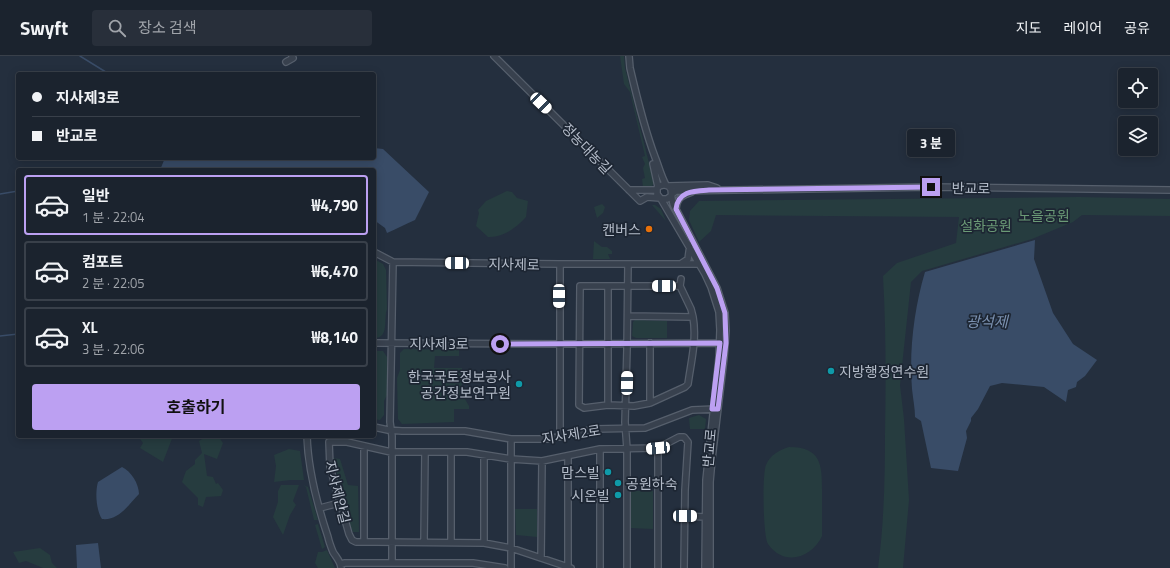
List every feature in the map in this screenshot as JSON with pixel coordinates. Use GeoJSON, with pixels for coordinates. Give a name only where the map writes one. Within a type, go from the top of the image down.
{"type":"FeatureCollection","features":[{"type":"Feature","properties":{"kind":"street"},"geometry":{"type":"LineString","coordinates":[[286,62],[293,58],[292,56]]}},
{"type":"Feature","properties":{"kind":"street","name":"정농대농길"},"geometry":{"type":"LineString","coordinates":[[494,56],[638,199]]}},
{"type":"Feature","properties":{"kind":"street"},"geometry":{"type":"LineString","coordinates":[[629,56],[630,68],[658,183],[657,194],[661,199]]}},
{"type":"Feature","properties":{"kind":"street"},"geometry":{"type":"LineString","coordinates":[[638,199],[667,199],[671,195],[671,189],[667,186],[660,174],[649,144]]}},
{"type":"Feature","properties":{"kind":"street"},"geometry":{"type":"LineString","coordinates":[[629,190],[644,191],[657,189],[662,185],[667,186]]}},
{"type":"Feature","properties":{"kind":"street","name":"반교로"},"geometry":{"type":"LineString","coordinates":[[667,186],[708,185],[724,189]]}},
{"type":"Feature","properties":{"kind":"street","name":"반교로"},"geometry":{"type":"LineString","coordinates":[[705,568],[707,458],[725,351],[725,313],[717,288],[676,209],[673,206],[671,195],[676,191],[724,189],[931,187],[1170,190]]}},
{"type":"Feature","properties":{"kind":"street"},"geometry":{"type":"LineString","coordinates":[[638,199],[644,191]]}},
{"type":"Feature","properties":{"kind":"street"},"geometry":{"type":"LineString","coordinates":[[676,209],[679,198],[695,191]]}},
{"type":"Feature","properties":{"kind":"street","name":"반교로"},"geometry":{"type":"LineString","coordinates":[[661,199],[690,245],[712,287],[719,312],[720,343],[710,482],[710,568]]}},
{"type":"Feature","properties":{"kind":"street"},"geometry":{"type":"LineString","coordinates":[[682,264],[688,259],[690,245]]}},
{"type":"Feature","properties":{"kind":"street","name":"지사제로"},"geometry":{"type":"LineString","coordinates":[[376,253],[393,262],[700,264]]}},
{"type":"Feature","properties":{"kind":"street"},"geometry":{"type":"LineString","coordinates":[[392,563],[392,430],[390,422],[393,262]]}},
{"type":"Feature","properties":{"kind":"street"},"geometry":{"type":"LineString","coordinates":[[560,264],[560,437]]}},
{"type":"Feature","properties":{"kind":"street"},"geometry":{"type":"LineString","coordinates":[[627,568],[627,449],[625,422],[628,264]]}},
{"type":"Feature","properties":{"kind":"street"},"geometry":{"type":"LineString","coordinates":[[681,283],[691,309],[694,330],[688,384],[685,387],[650,403],[634,406],[608,405],[584,408],[579,405],[580,286],[628,286],[681,283]]}},
{"type":"Feature","properties":{"kind":"street"},"geometry":{"type":"LineString","coordinates":[[608,286],[608,405]]}},
{"type":"Feature","properties":{"kind":"street"},"geometry":{"type":"LineString","coordinates":[[628,316],[693,317]]}},
{"type":"Feature","properties":{"kind":"street","name":"지사제3로"},"geometry":{"type":"LineString","coordinates":[[376,343],[720,343]]}},
{"type":"Feature","properties":{"kind":"street"},"geometry":{"type":"LineString","coordinates":[[650,343],[650,403]]}},
{"type":"Feature","properties":{"kind":"street","name":"지사제2로"},"geometry":{"type":"LineString","coordinates":[[376,427],[392,430],[461,430],[511,439],[548,439],[595,429],[644,428],[692,410],[715,409]]}},
{"type":"Feature","properties":{"kind":"street","name":"지사제안길"},"geometry":{"type":"LineString","coordinates":[[364,446],[364,542],[352,540],[349,534],[330,467],[329,442],[347,442],[391,452],[470,453],[484,456],[542,461],[600,450],[658,448],[679,437],[684,437],[688,442],[684,568]]}},
{"type":"Feature","properties":{"kind":"street"},"geometry":{"type":"LineString","coordinates":[[307,438],[310,471],[332,551],[341,566],[345,563],[473,563],[505,568]]}},
{"type":"Feature","properties":{"kind":"street"},"geometry":{"type":"LineString","coordinates":[[511,439],[511,568]]}},
{"type":"Feature","properties":{"kind":"street"},"geometry":{"type":"LineString","coordinates":[[658,448],[658,568]]}},
{"type":"Feature","properties":{"kind":"street"},"geometry":{"type":"LineString","coordinates":[[600,450],[600,568]]}},
{"type":"Feature","properties":{"kind":"street"},"geometry":{"type":"LineString","coordinates":[[424,542],[425,452]]}},
{"type":"Feature","properties":{"kind":"street"},"geometry":{"type":"LineString","coordinates":[[451,452],[451,542]]}},
{"type":"Feature","properties":{"kind":"street"},"geometry":{"type":"LineString","coordinates":[[484,456],[484,543]]}},
{"type":"Feature","properties":{"kind":"street"},"geometry":{"type":"LineString","coordinates":[[364,542],[484,543],[511,548],[570,568],[568,456]]}},
{"type":"Feature","properties":{"kind":"street"},"geometry":{"type":"LineString","coordinates":[[542,461],[542,558]]}},
{"type":"Feature","properties":{"kind":"street"},"geometry":{"type":"LineString","coordinates":[[320,508],[339,503]]}},
{"type":"Feature","properties":{"kind":"street"},"geometry":{"type":"LineString","coordinates":[[685,516],[705,517]]}},
{"type":"Feature","properties":{"kind":"green space"},"geometry":{"type":"Polygon","coordinates":[[[620,56],[624,56],[625,68],[654,183],[652,186],[643,187],[642,179],[645,178],[643,168],[645,164],[642,157],[645,156],[630,92],[624,84],[620,56]]]}},
{"type":"Feature","properties":{"kind":"green space"},"geometry":{"type":"Polygon","coordinates":[[[507,191],[512,192],[517,198],[528,201],[526,217],[509,232],[499,236],[488,237],[476,226],[479,213],[478,210],[486,201],[507,191]]]}},
{"type":"Feature","properties":{"kind":"green space","name":"설화공원"},"geometry":{"type":"Polygon","coordinates":[[[1079,197],[1170,199],[1170,216],[1082,215],[1073,222],[1032,239],[922,271],[911,282],[900,385],[904,419],[909,500],[903,568],[878,568],[883,518],[885,468],[886,355],[883,276],[897,263],[956,243],[959,217],[716,215],[711,231],[699,242],[689,220],[690,211],[699,201],[1079,197]]]}},
{"type":"Feature","properties":{"kind":"green space"},"geometry":{"type":"Polygon","coordinates":[[[602,204],[605,207],[603,213],[597,218],[594,207],[602,204]]]}},
{"type":"Feature","properties":{"kind":"green space"},"geometry":{"type":"Polygon","coordinates":[[[652,205],[655,205],[661,209],[666,221],[652,205]]]}},
{"type":"Feature","properties":{"kind":"green space"},"geometry":{"type":"Polygon","coordinates":[[[594,241],[602,247],[607,247],[612,251],[612,254],[608,254],[610,259],[593,259],[594,241]]]}},
{"type":"Feature","properties":{"kind":"green space"},"geometry":{"type":"Polygon","coordinates":[[[376,260],[383,264],[386,270],[387,309],[384,331],[379,337],[376,338],[376,260]]]}},
{"type":"Feature","properties":{"kind":"green space"},"geometry":{"type":"Polygon","coordinates":[[[635,320],[667,321],[667,338],[636,338],[632,336],[633,322],[635,320]]]}},
{"type":"Feature","properties":{"kind":"green space"},"geometry":{"type":"Polygon","coordinates":[[[404,349],[459,350],[459,356],[435,356],[434,368],[462,368],[462,394],[469,406],[469,409],[454,409],[454,422],[402,424],[398,419],[397,378],[400,370],[400,353],[404,349]]]}},
{"type":"Feature","properties":{"kind":"green space"},"geometry":{"type":"Polygon","coordinates":[[[376,351],[383,351],[387,357],[387,395],[384,401],[384,415],[380,420],[376,419],[376,351]]]}},
{"type":"Feature","properties":{"kind":"green space"},"geometry":{"type":"Polygon","coordinates":[[[699,415],[706,419],[705,429],[690,429],[689,418],[699,415]]]}},
{"type":"Feature","properties":{"kind":"green space"},"geometry":{"type":"Polygon","coordinates":[[[139,438],[172,438],[163,462],[140,448],[143,443],[139,438]]]}},
{"type":"Feature","properties":{"kind":"green space"},"geometry":{"type":"Polygon","coordinates":[[[204,438],[219,438],[223,443],[217,459],[204,454],[207,476],[213,477],[216,484],[218,483],[223,490],[221,496],[206,497],[203,507],[198,505],[198,498],[182,482],[186,471],[195,464],[195,460],[202,453],[199,441],[204,438]]]}},
{"type":"Feature","properties":{"kind":"green space"},"geometry":{"type":"Polygon","coordinates":[[[789,447],[800,448],[814,455],[821,467],[822,475],[822,536],[812,550],[797,557],[782,556],[768,544],[766,539],[764,518],[766,465],[775,453],[789,447]]]}},
{"type":"Feature","properties":{"kind":"green space"},"geometry":{"type":"Polygon","coordinates":[[[289,449],[300,451],[304,480],[274,482],[276,466],[274,455],[289,449]]]}},
{"type":"Feature","properties":{"kind":"green space"},"geometry":{"type":"Polygon","coordinates":[[[333,458],[340,459],[348,485],[358,486],[359,532],[353,532],[350,526],[333,458]]]}},
{"type":"Feature","properties":{"kind":"green space"},"geometry":{"type":"Polygon","coordinates":[[[281,485],[299,485],[293,501],[296,505],[290,515],[283,535],[273,517],[278,502],[278,491],[281,485]]]}},
{"type":"Feature","properties":{"kind":"green space"},"geometry":{"type":"Polygon","coordinates":[[[303,485],[308,487],[318,520],[314,520],[306,487],[303,485]]]}},
{"type":"Feature","properties":{"kind":"green space"},"geometry":{"type":"Polygon","coordinates":[[[631,491],[653,491],[653,529],[631,528],[631,491]]]}},
{"type":"Feature","properties":{"kind":"green space"},"geometry":{"type":"Polygon","coordinates":[[[515,509],[537,509],[537,537],[516,535],[515,509]]]}},
{"type":"Feature","properties":{"kind":"green space"},"geometry":{"type":"Polygon","coordinates":[[[318,524],[325,547],[322,549],[315,525],[318,524]]]}},
{"type":"Feature","properties":{"kind":"green space"},"geometry":{"type":"Polygon","coordinates":[[[40,548],[50,555],[52,563],[57,568],[43,568],[26,561],[19,563],[13,552],[40,548]]]}},
{"type":"Feature","properties":{"kind":"green space"},"geometry":{"type":"Polygon","coordinates":[[[327,550],[335,568],[318,568],[315,563],[318,552],[327,550]]]}},
{"type":"Feature","properties":{"kind":"water"},"geometry":{"type":"Polygon","coordinates":[[[376,148],[383,149],[429,192],[415,220],[387,233],[385,228],[376,221],[376,168],[161,168],[164,160],[376,160],[376,148]]]}},
{"type":"Feature","properties":{"kind":"water","name":"광석제"},"geometry":{"type":"Polygon","coordinates":[[[1035,240],[1034,259],[1053,313],[1073,344],[1097,360],[1085,376],[1077,382],[1076,387],[1068,390],[1066,402],[1044,387],[1002,383],[990,386],[978,409],[971,418],[966,431],[967,438],[958,471],[931,468],[921,421],[915,417],[911,375],[915,315],[925,272],[1035,240]]]}},
{"type":"Feature","properties":{"kind":"water"},"geometry":{"type":"Polygon","coordinates":[[[122,467],[134,478],[138,486],[139,494],[119,515],[108,519],[102,519],[98,511],[98,482],[122,467]]]}},
{"type":"Feature","properties":{"kind":"water"},"geometry":{"type":"Polygon","coordinates":[[[98,543],[101,568],[77,568],[76,545],[98,543]]]}},
{"type":"Feature","properties":{"kind":"waterway"},"geometry":{"type":"LineString","coordinates":[[80,56],[106,72]]}},
{"type":"Feature","properties":{"kind":"waterway"},"geometry":{"type":"LineString","coordinates":[[0,194],[16,191]]}},
{"type":"Feature","properties":{"kind":"waterway"},"geometry":{"type":"LineString","coordinates":[[0,336],[16,334]]}},
{"type":"Feature","properties":{"kind":"place","name":"캔버스"},"geometry":{"type":"Point","coordinates":[649,229]}},
{"type":"Feature","properties":{"kind":"place","name":"지방행정연수원"},"geometry":{"type":"Point","coordinates":[831,371]}},
{"type":"Feature","properties":{"kind":"place","name":"한국국토정보공사 공간정보연구원"},"geometry":{"type":"Point","coordinates":[519,384]}},
{"type":"Feature","properties":{"kind":"place","name":"맘스빌"},"geometry":{"type":"Point","coordinates":[608,472]}},
{"type":"Feature","properties":{"kind":"place","name":"공원하숙"},"geometry":{"type":"Point","coordinates":[618,483]}},
{"type":"Feature","properties":{"kind":"place","name":"시온빌"},"geometry":{"type":"Point","coordinates":[618,495]}},
{"type":"Feature","properties":{"kind":"route"},"geometry":{"type":"LineString","coordinates":[[500,344],[720,343],[712,409],[718,409],[726,343],[725,313],[717,288],[676,209],[679,198],[695,191],[709,190],[931,187]]}},
{"type":"Feature","properties":{"kind":"park label","name":"노을공원"},"geometry":{"type":"Point","coordinates":[1044,215]}}]}
